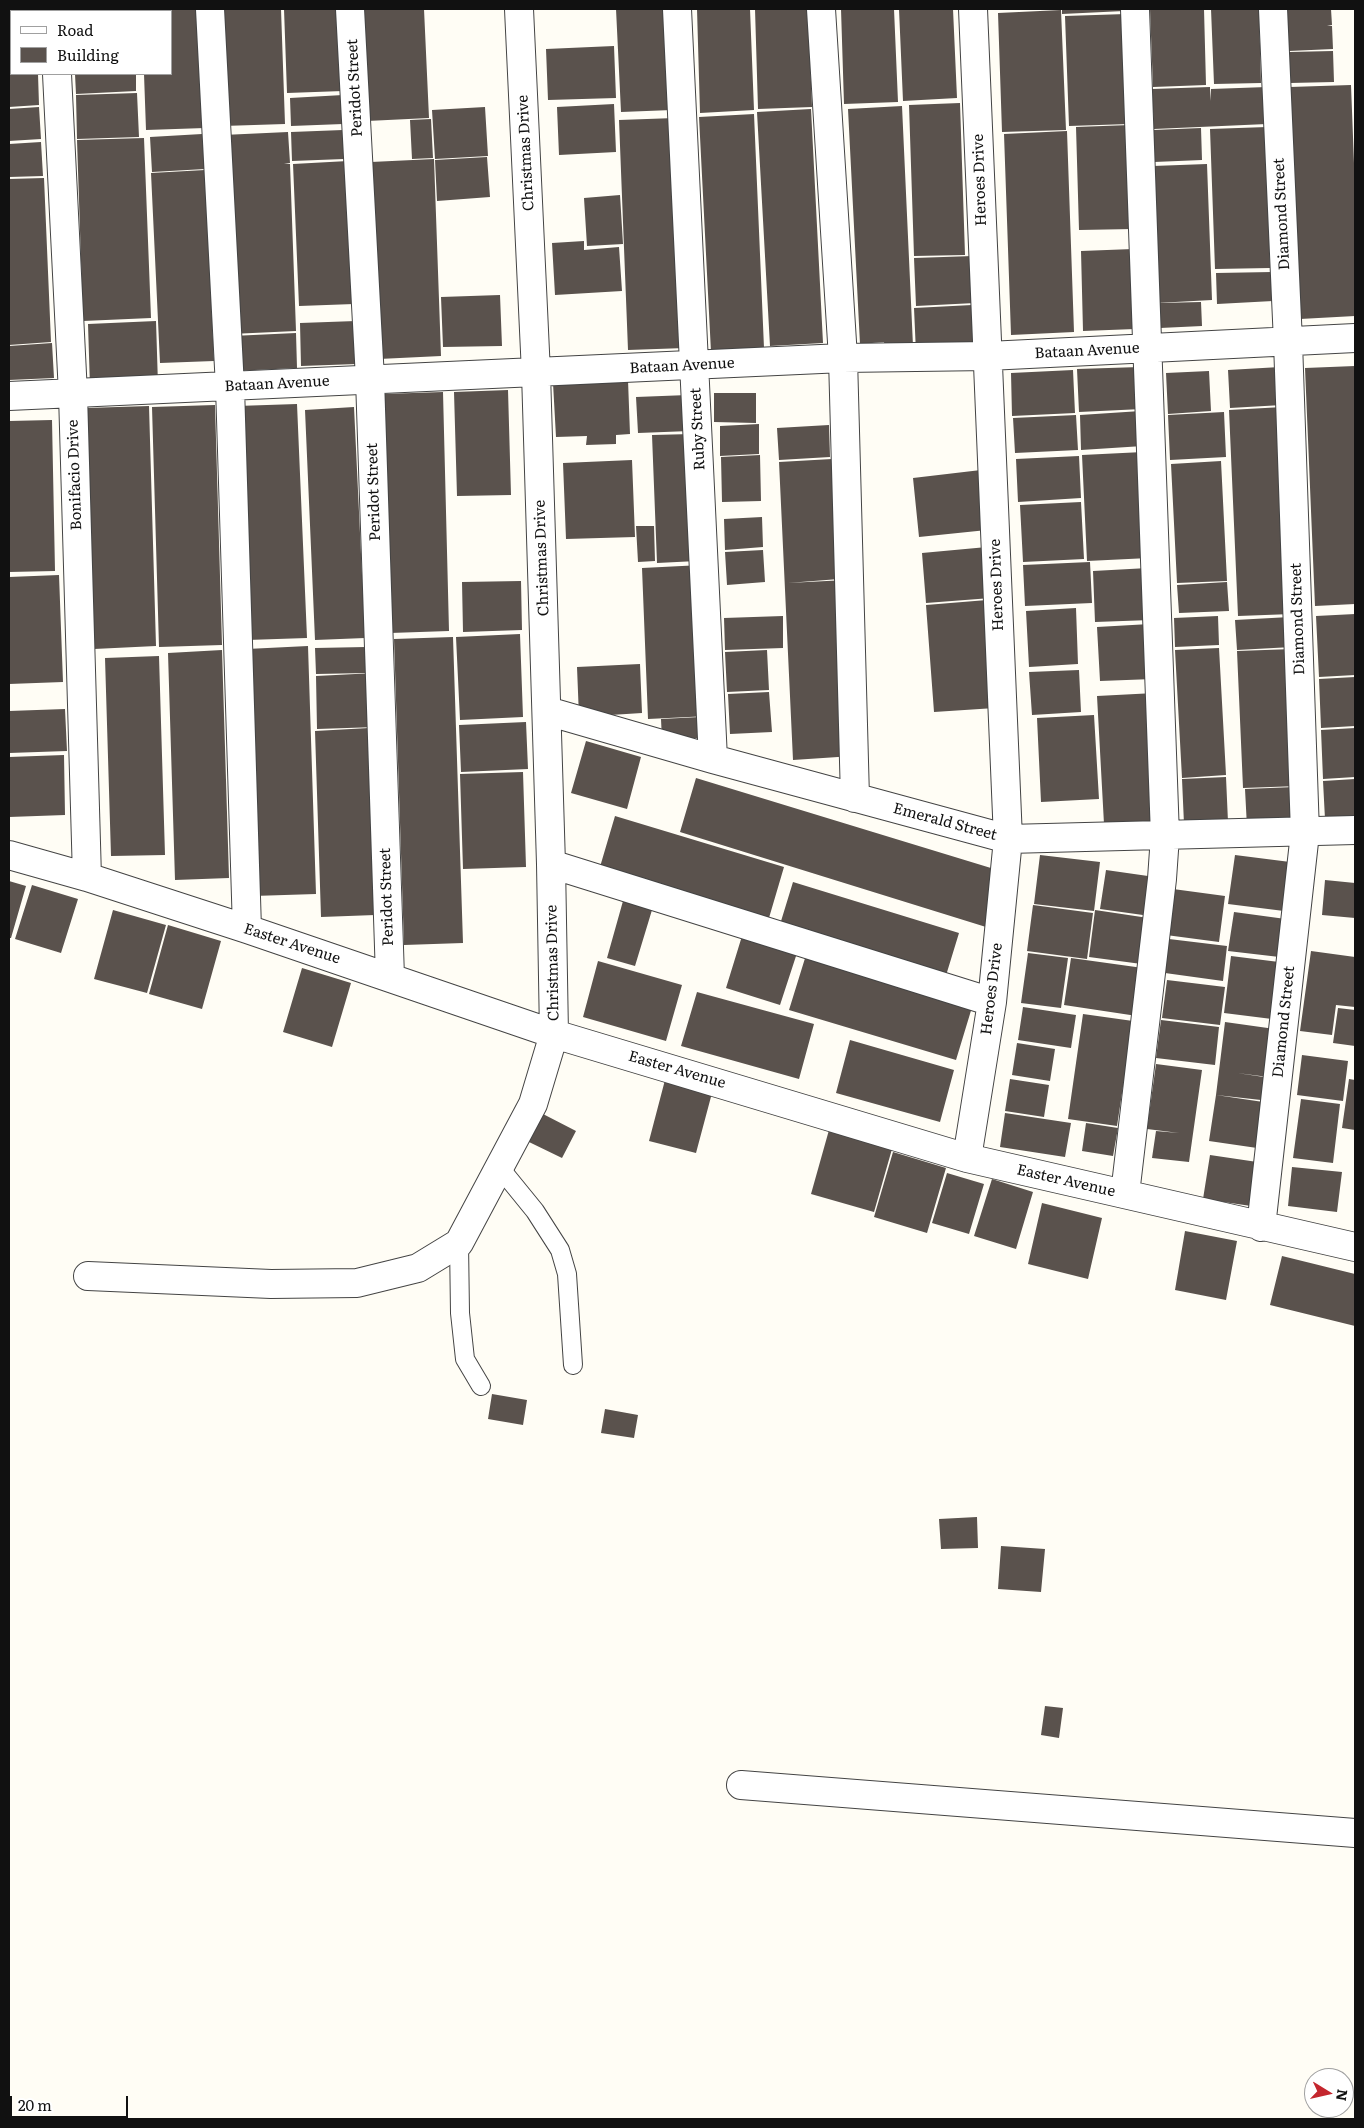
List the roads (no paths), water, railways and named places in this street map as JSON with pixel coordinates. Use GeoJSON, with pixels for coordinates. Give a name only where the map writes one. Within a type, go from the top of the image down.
{"type":"FeatureCollection","features":[{"type":"Feature","properties":{"kind":"street"},"geometry":{"type":"LineString","coordinates":[[210,9],[230,387],[247,929]]}},
{"type":"Feature","properties":{"kind":"street","name":"Peridot Street"},"geometry":{"type":"LineString","coordinates":[[350,9],[370,379],[390,976]]}},
{"type":"Feature","properties":{"kind":"street","name":"Christmas Drive"},"geometry":{"type":"LineString","coordinates":[[459,1243],[534,1104],[554,1034],[547,711],[536,373],[519,9]]}},
{"type":"Feature","properties":{"kind":"street","name":"Ruby Street"},"geometry":{"type":"LineString","coordinates":[[677,9],[696,365],[713,759]]}},
{"type":"Feature","properties":{"kind":"street"},"geometry":{"type":"LineString","coordinates":[[821,9],[843,358],[855,798]]}},
{"type":"Feature","properties":{"kind":"street","name":"Heroes Drive"},"geometry":{"type":"LineString","coordinates":[[968,1158],[992,1002],[1008,839],[973,9]]}},
{"type":"Feature","properties":{"kind":"street"},"geometry":{"type":"LineString","coordinates":[[1125,1194],[1162,879],[1165,836],[1135,9]]}},
{"type":"Feature","properties":{"kind":"street","name":"Diamond Street"},"geometry":{"type":"LineString","coordinates":[[1261,1227],[1305,833],[1288,342],[1273,9]]}},
{"type":"Feature","properties":{"kind":"street","name":"Bonifacio Drive"},"geometry":{"type":"LineString","coordinates":[[57,75],[73,394],[87,877]]}},
{"type":"Feature","properties":{"kind":"street","name":"Bataan Avenue"},"geometry":{"type":"LineString","coordinates":[[9,396],[843,358],[988,356],[1355,338]]}},
{"type":"Feature","properties":{"kind":"street","name":"Emerald Street"},"geometry":{"type":"LineString","coordinates":[[547,711],[713,759],[1008,839],[1305,833],[1355,830]]}},
{"type":"Feature","properties":{"kind":"street","name":"Easter Avenue"},"geometry":{"type":"LineString","coordinates":[[9,855],[87,877],[247,929],[390,976],[554,1034],[968,1158],[1261,1227],[1355,1247]]}},
{"type":"Feature","properties":{"kind":"street"},"geometry":{"type":"LineString","coordinates":[[551,864],[992,1002]]}},
{"type":"Feature","properties":{"kind":"street"},"geometry":{"type":"LineString","coordinates":[[88,1276],[270,1284],[357,1283],[418,1268],[459,1243]]}},
{"type":"Feature","properties":{"kind":"street"},"geometry":{"type":"LineString","coordinates":[[741,1785],[1355,1833]]}},
{"type":"Feature","properties":{"kind":"lane"},"geometry":{"type":"LineString","coordinates":[[500,1168],[535,1211],[560,1250],[567,1274],[574,1365]]}},
{"type":"Feature","properties":{"kind":"lane"},"geometry":{"type":"LineString","coordinates":[[459,1243],[460,1313],[465,1359],[481,1386]]}}]}
